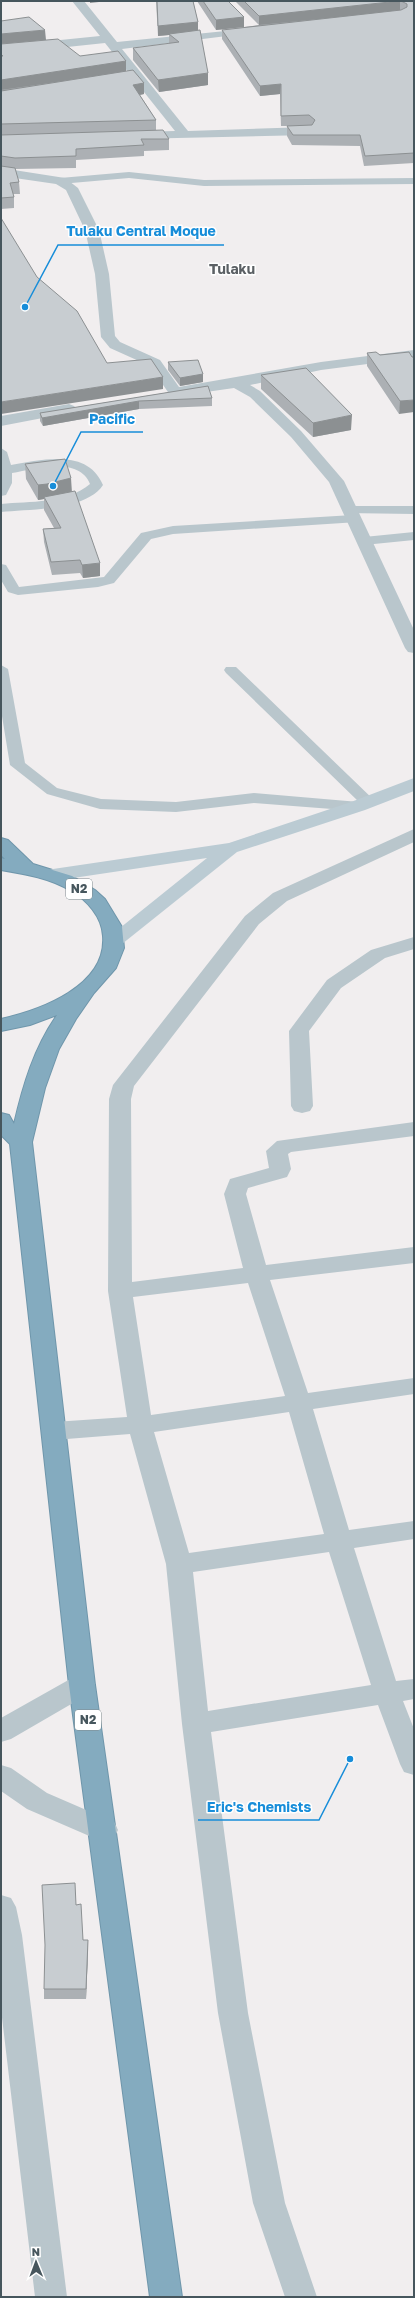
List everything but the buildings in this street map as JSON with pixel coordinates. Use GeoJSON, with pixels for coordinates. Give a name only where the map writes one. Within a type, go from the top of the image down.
{"type":"FeatureCollection","features":[{"type":"Feature","properties":{"kind":"highway","name":"N2"},"geometry":{"type":"LineString","coordinates":[[1,844],[26,868]]}},
{"type":"Feature","properties":{"kind":"highway","name":"N2"},"geometry":{"type":"LineString","coordinates":[[1,864],[26,868],[53,875],[78,887],[97,903],[110,920],[115,940],[111,958],[101,976],[84,993],[55,1035],[42,1065],[31,1098],[21,1142],[82,1685],[104,1830],[166,2297]]}},
{"type":"Feature","properties":{"kind":"highway","name":"N2"},"geometry":{"type":"LineString","coordinates":[[1,1025],[16,1023],[54,1011],[84,993]]}},
{"type":"Feature","properties":{"kind":"highway"},"geometry":{"type":"LineString","coordinates":[[1,1120],[4,1126],[21,1142]]}},
{"type":"Feature","properties":{"kind":"street"},"geometry":{"type":"LineString","coordinates":[[78,1],[184,134]]}},
{"type":"Feature","properties":{"kind":"street"},"geometry":{"type":"LineString","coordinates":[[1,50],[110,43],[259,30],[246,20]]}},
{"type":"Feature","properties":{"kind":"street"},"geometry":{"type":"LineString","coordinates":[[122,78],[137,75]]}},
{"type":"Feature","properties":{"kind":"street"},"geometry":{"type":"LineString","coordinates":[[120,137],[308,131]]}},
{"type":"Feature","properties":{"kind":"street"},"geometry":{"type":"LineString","coordinates":[[1,172],[60,181],[72,188],[92,230],[102,274],[108,337],[116,345],[155,363],[175,392]]}},
{"type":"Feature","properties":{"kind":"street"},"geometry":{"type":"LineString","coordinates":[[160,395],[236,383],[322,366],[414,354]]}},
{"type":"Feature","properties":{"kind":"street"},"geometry":{"type":"LineString","coordinates":[[236,383],[255,394],[296,434],[336,481],[414,648]]}},
{"type":"Feature","properties":{"kind":"street"},"geometry":{"type":"LineString","coordinates":[[1,421],[86,406]]}},
{"type":"Feature","properties":{"kind":"street"},"geometry":{"type":"LineString","coordinates":[[53,875],[232,848],[363,804],[414,784]]}},
{"type":"Feature","properties":{"kind":"street"},"geometry":{"type":"LineString","coordinates":[[301,2297],[269,2203],[233,2013],[196,1724],[179,1564],[140,1425],[120,1291],[120,1099],[124,1085],[252,920],[280,897],[414,834]]}},
{"type":"Feature","properties":{"kind":"street"},"geometry":{"type":"LineString","coordinates":[[115,940],[232,848]]}},
{"type":"Feature","properties":{"kind":"street"},"geometry":{"type":"LineString","coordinates":[[302,1106],[299,1031],[334,984],[378,954],[414,943]]}},
{"type":"Feature","properties":{"kind":"street"},"geometry":{"type":"LineString","coordinates":[[414,1129],[285,1146],[277,1151],[280,1169],[279,1172],[238,1184],[235,1194],[257,1276],[299,1403],[339,1541],[387,1694],[414,1764]]}},
{"type":"Feature","properties":{"kind":"street"},"geometry":{"type":"LineString","coordinates":[[120,1291],[257,1276],[414,1255]]}},
{"type":"Feature","properties":{"kind":"street"},"geometry":{"type":"LineString","coordinates":[[54,1432],[140,1425],[414,1386]]}},
{"type":"Feature","properties":{"kind":"street"},"geometry":{"type":"LineString","coordinates":[[179,1564],[414,1530]]}},
{"type":"Feature","properties":{"kind":"street"},"geometry":{"type":"LineString","coordinates":[[1,1731],[82,1685]]}},
{"type":"Feature","properties":{"kind":"street"},"geometry":{"type":"LineString","coordinates":[[196,1724],[414,1690]]}},
{"type":"Feature","properties":{"kind":"street"},"geometry":{"type":"LineString","coordinates":[[1,1776],[37,1801],[104,1830]]}},
{"type":"Feature","properties":{"kind":"street"},"geometry":{"type":"LineString","coordinates":[[1,1907],[7,1935],[51,2297]]}},
{"type":"Feature","properties":{"kind":"lane"},"geometry":{"type":"LineString","coordinates":[[60,181],[129,176],[204,184],[414,181]]}},
{"type":"Feature","properties":{"kind":"lane"},"geometry":{"type":"LineString","coordinates":[[1,452],[7,470],[4,488],[1,492]]}},
{"type":"Feature","properties":{"kind":"lane"},"geometry":{"type":"LineString","coordinates":[[1,508],[57,503],[85,496],[97,485],[91,473],[77,465],[57,463],[7,470]]}},
{"type":"Feature","properties":{"kind":"lane"},"geometry":{"type":"LineString","coordinates":[[1,568],[13,589],[18,591],[98,583],[109,580],[146,536],[173,530],[414,510]]}},
{"type":"Feature","properties":{"kind":"lane"},"geometry":{"type":"LineString","coordinates":[[364,540],[414,536]]}},
{"type":"Feature","properties":{"kind":"lane"},"geometry":{"type":"LineString","coordinates":[[1,669],[18,764],[52,791],[100,804],[176,807],[254,798],[363,804]]}},
{"type":"Feature","properties":{"kind":"lane"},"geometry":{"type":"LineString","coordinates":[[231,670],[363,804]]}},
{"type":"Feature","properties":{"kind":"place","name":"Tulaku Central Moque"},"geometry":{"type":"Point","coordinates":[25,307]}},
{"type":"Feature","properties":{"kind":"place","name":"Pacific"},"geometry":{"type":"Point","coordinates":[53,486]}},
{"type":"Feature","properties":{"kind":"place","name":"Eric's Chemists"},"geometry":{"type":"Point","coordinates":[350,1759]}},
{"type":"Feature","properties":{"kind":"district","name":"Tulaku"},"geometry":{"type":"Point","coordinates":[232,269]}}]}
